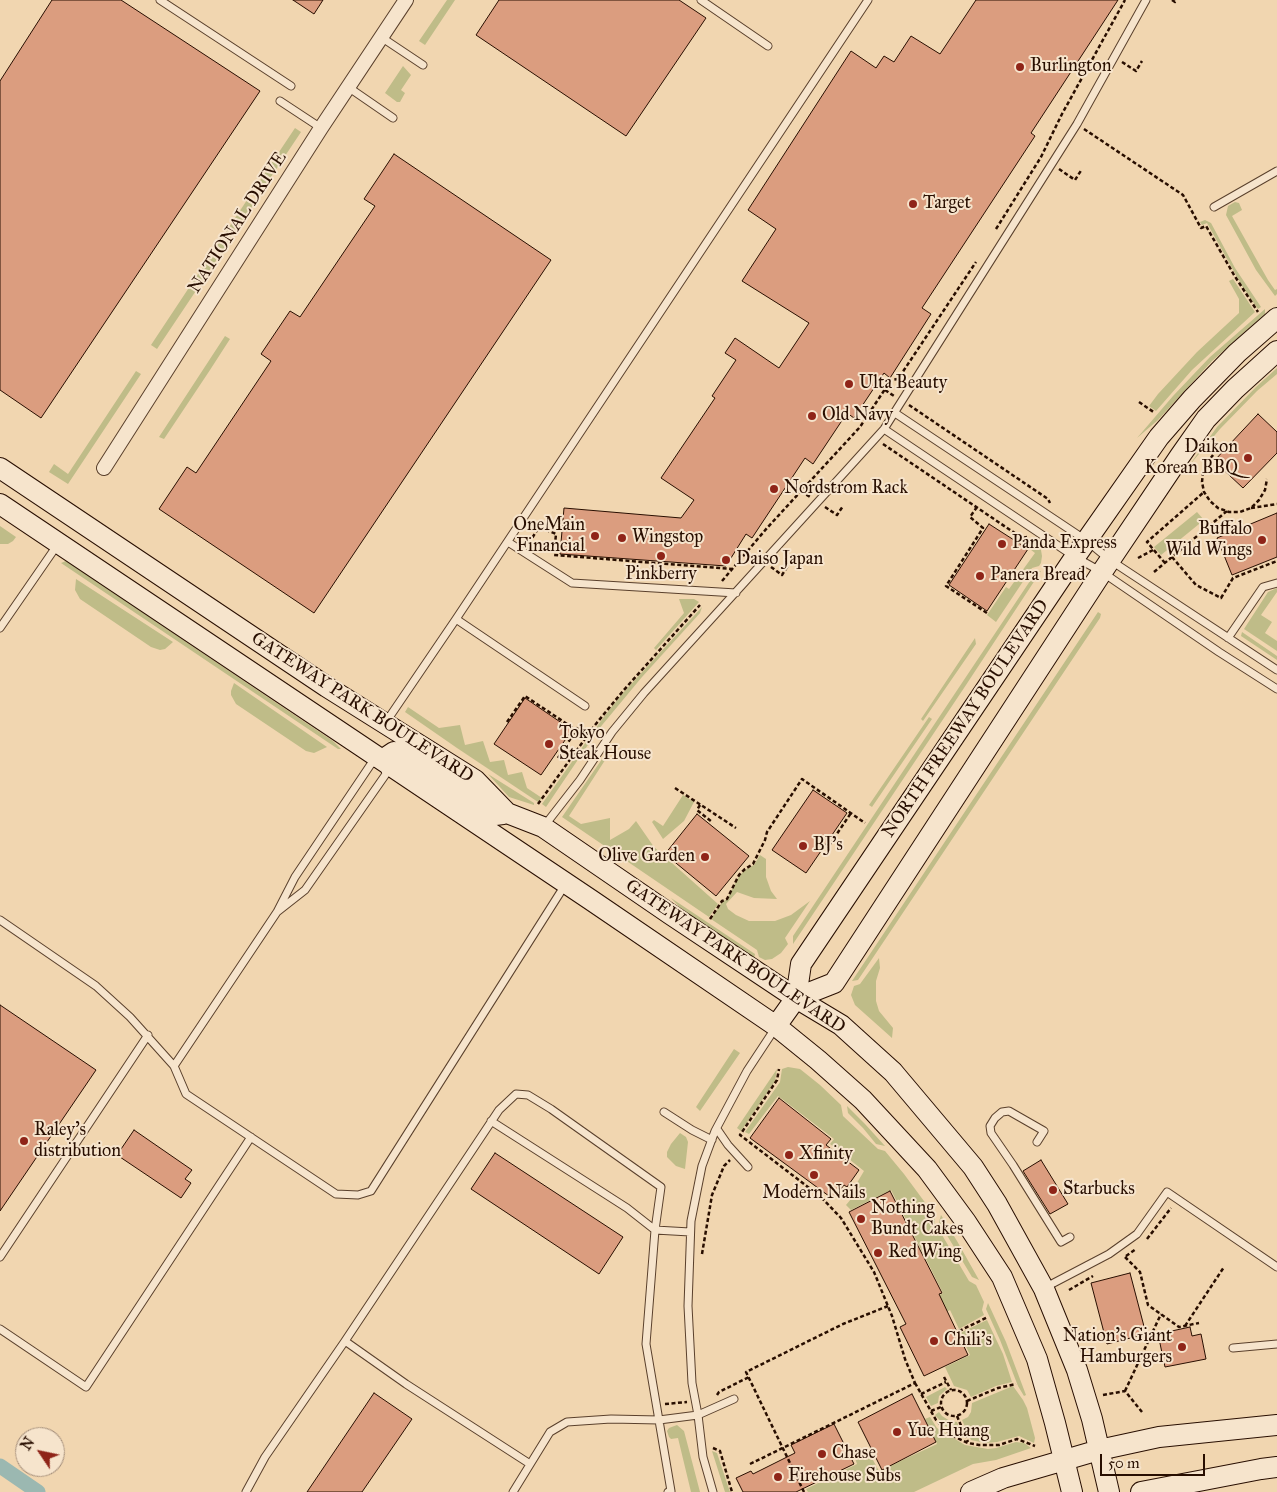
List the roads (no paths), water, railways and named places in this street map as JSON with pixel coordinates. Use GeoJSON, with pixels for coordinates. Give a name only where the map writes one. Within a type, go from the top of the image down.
{"type":"FeatureCollection","features":[{"type":"Feature","properties":{"kind":"street","name":"NATIONAL DRIVE"},"geometry":{"type":"LineString","coordinates":[[104,468],[321,128],[406,0]]}},
{"type":"Feature","properties":{"kind":"street","name":"NORTH FREEWAY BOULEVARD"},"geometry":{"type":"LineString","coordinates":[[776,1026],[796,998],[801,964],[1075,557],[1159,437],[1192,399],[1237,353],[1268,315]]}},
{"type":"Feature","properties":{"kind":"street"},"geometry":{"type":"LineString","coordinates":[[1206,419],[1211,399],[1277,335]]}},
{"type":"Feature","properties":{"kind":"street","name":"NORTH FREEWAY BOULEVARD"},"geometry":{"type":"LineString","coordinates":[[796,998],[834,983],[1106,566],[1206,419],[1235,389],[1277,351]]}},
{"type":"Feature","properties":{"kind":"street","name":"GATEWAY PARK BOULEVARD"},"geometry":{"type":"LineString","coordinates":[[0,468],[327,687],[475,780],[507,814],[544,827],[796,998],[841,1025],[893,1072],[973,1167],[997,1204],[1044,1289],[1077,1370],[1109,1492]]}},
{"type":"Feature","properties":{"kind":"street","name":"GATEWAY PARK BOULEVARD"},"geometry":{"type":"LineString","coordinates":[[0,504],[776,1026],[863,1100],[926,1168],[966,1222],[1002,1277],[1037,1359],[1056,1423],[1072,1492]]}},
{"type":"Feature","properties":{"kind":"street"},"geometry":{"type":"LineString","coordinates":[[382,760],[394,752],[405,755],[495,815],[507,814]]}},
{"type":"Feature","properties":{"kind":"street"},"geometry":{"type":"LineString","coordinates":[[971,1492],[1003,1478],[1099,1450],[1159,1437],[1277,1425]]}},
{"type":"Feature","properties":{"kind":"street"},"geometry":{"type":"LineString","coordinates":[[1141,1492],[1277,1467]]}},
{"type":"Feature","properties":{"kind":"street"},"geometry":{"type":"LineString","coordinates":[[990,1492],[1024,1472]]}},
{"type":"Feature","properties":{"kind":"lane"},"geometry":{"type":"LineString","coordinates":[[160,0],[291,86]]}},
{"type":"Feature","properties":{"kind":"lane"},"geometry":{"type":"LineString","coordinates":[[701,0],[768,46]]}},
{"type":"Feature","properties":{"kind":"lane"},"geometry":{"type":"LineString","coordinates":[[386,723],[868,0]]}},
{"type":"Feature","properties":{"kind":"lane"},"geometry":{"type":"LineString","coordinates":[[544,827],[580,780],[616,727],[644,693],[884,429],[1077,124],[1146,0]]}},
{"type":"Feature","properties":{"kind":"lane"},"geometry":{"type":"LineString","coordinates":[[381,37],[423,65]]}},
{"type":"Feature","properties":{"kind":"lane"},"geometry":{"type":"LineString","coordinates":[[348,87],[393,118]]}},
{"type":"Feature","properties":{"kind":"lane"},"geometry":{"type":"LineString","coordinates":[[280,101],[321,128]]}},
{"type":"Feature","properties":{"kind":"lane"},"geometry":{"type":"LineString","coordinates":[[1214,206],[1277,171]]}},
{"type":"Feature","properties":{"kind":"lane"},"geometry":{"type":"LineString","coordinates":[[895,412],[1087,541],[1106,566],[1218,652],[1277,689]]}},
{"type":"Feature","properties":{"kind":"lane"},"geometry":{"type":"LineString","coordinates":[[884,429],[1075,557],[1106,566],[1228,638],[1277,670]]}},
{"type":"Feature","properties":{"kind":"lane"},"geometry":{"type":"LineString","coordinates":[[508,542],[572,583],[736,593]]}},
{"type":"Feature","properties":{"kind":"lane"},"geometry":{"type":"LineString","coordinates":[[0,628],[59,543]]}},
{"type":"Feature","properties":{"kind":"lane"},"geometry":{"type":"LineString","coordinates":[[1228,638],[1263,587],[1277,583]]}},
{"type":"Feature","properties":{"kind":"lane"},"geometry":{"type":"LineString","coordinates":[[456,619],[585,706]]}},
{"type":"Feature","properties":{"kind":"lane"},"geometry":{"type":"LineString","coordinates":[[174,1066],[277,912],[294,877],[371,764],[382,760],[386,774],[305,890],[277,912]]}},
{"type":"Feature","properties":{"kind":"lane"},"geometry":{"type":"LineString","coordinates":[[0,920],[96,986],[130,1017],[174,1066],[186,1094],[336,1194],[358,1195],[371,1190],[566,883]]}},
{"type":"Feature","properties":{"kind":"lane"},"geometry":{"type":"LineString","coordinates":[[713,1492],[702,1457],[698,1414],[692,1383],[688,1306],[691,1221],[702,1166],[715,1130],[747,1071],[776,1026]]}},
{"type":"Feature","properties":{"kind":"lane"},"geometry":{"type":"LineString","coordinates":[[0,1258],[148,1035]]}},
{"type":"Feature","properties":{"kind":"lane"},"geometry":{"type":"LineString","coordinates":[[246,1492],[265,1457],[345,1341],[491,1121],[499,1110],[516,1094],[528,1096],[551,1109],[661,1187],[655,1230],[646,1344],[671,1491],[668,1492]]}},
{"type":"Feature","properties":{"kind":"lane"},"geometry":{"type":"LineString","coordinates":[[1037,1142],[1044,1131],[1009,1111],[1002,1112],[990,1126],[991,1133],[1061,1242],[1070,1236]]}},
{"type":"Feature","properties":{"kind":"lane"},"geometry":{"type":"LineString","coordinates":[[664,1112],[712,1140]]}},
{"type":"Feature","properties":{"kind":"lane"},"geometry":{"type":"LineString","coordinates":[[491,1121],[628,1208],[655,1230],[690,1232]]}},
{"type":"Feature","properties":{"kind":"lane"},"geometry":{"type":"LineString","coordinates":[[717,1129],[748,1168]]}},
{"type":"Feature","properties":{"kind":"lane"},"geometry":{"type":"LineString","coordinates":[[0,1329],[86,1387],[251,1137]]}},
{"type":"Feature","properties":{"kind":"lane"},"geometry":{"type":"LineString","coordinates":[[1044,1289],[1109,1254],[1137,1234],[1167,1192],[1277,1267]]}},
{"type":"Feature","properties":{"kind":"lane"},"geometry":{"type":"LineString","coordinates":[[345,1341],[406,1384],[530,1464]]}},
{"type":"Feature","properties":{"kind":"lane"},"geometry":{"type":"LineString","coordinates":[[1233,1348],[1277,1344]]}},
{"type":"Feature","properties":{"kind":"lane"},"geometry":{"type":"LineString","coordinates":[[513,1492],[550,1432],[567,1422],[611,1419],[659,1420],[698,1414],[734,1399]]}},
{"type":"Feature","properties":{"kind":"waterway"},"geometry":{"type":"LineString","coordinates":[[0,1466],[38,1492]]}},
{"type":"Feature","properties":{"kind":"place","name":"Burlington"},"geometry":{"type":"Point","coordinates":[1020,67]}},
{"type":"Feature","properties":{"kind":"place","name":"Target"},"geometry":{"type":"Point","coordinates":[913,204]}},
{"type":"Feature","properties":{"kind":"place","name":"Ulta Beauty"},"geometry":{"type":"Point","coordinates":[849,384]}},
{"type":"Feature","properties":{"kind":"place","name":"Old Navy"},"geometry":{"type":"Point","coordinates":[812,416]}},
{"type":"Feature","properties":{"kind":"place","name":"Daikon Korean BBQ"},"geometry":{"type":"Point","coordinates":[1248,458]}},
{"type":"Feature","properties":{"kind":"place","name":"Nordstrom Rack"},"geometry":{"type":"Point","coordinates":[774,489]}},
{"type":"Feature","properties":{"kind":"place","name":"OneMain Financial"},"geometry":{"type":"Point","coordinates":[595,536]}},
{"type":"Feature","properties":{"kind":"place","name":"Wingstop"},"geometry":{"type":"Point","coordinates":[622,538]}},
{"type":"Feature","properties":{"kind":"place","name":"Buffalo Wild Wings"},"geometry":{"type":"Point","coordinates":[1262,540]}},
{"type":"Feature","properties":{"kind":"place","name":"Panda Express"},"geometry":{"type":"Point","coordinates":[1002,544]}},
{"type":"Feature","properties":{"kind":"place","name":"Pinkberry"},"geometry":{"type":"Point","coordinates":[661,556]}},
{"type":"Feature","properties":{"kind":"place","name":"Daiso Japan"},"geometry":{"type":"Point","coordinates":[726,560]}},
{"type":"Feature","properties":{"kind":"place","name":"Panera Bread"},"geometry":{"type":"Point","coordinates":[980,576]}},
{"type":"Feature","properties":{"kind":"place","name":"Tokyo Steak House"},"geometry":{"type":"Point","coordinates":[549,744]}},
{"type":"Feature","properties":{"kind":"place","name":"BJ's"},"geometry":{"type":"Point","coordinates":[803,846]}},
{"type":"Feature","properties":{"kind":"place","name":"Olive Garden"},"geometry":{"type":"Point","coordinates":[705,857]}},
{"type":"Feature","properties":{"kind":"place","name":"Raley's distribution"},"geometry":{"type":"Point","coordinates":[24,1141]}},
{"type":"Feature","properties":{"kind":"place","name":"Xfinity"},"geometry":{"type":"Point","coordinates":[789,1155]}},
{"type":"Feature","properties":{"kind":"place","name":"Modern Nails"},"geometry":{"type":"Point","coordinates":[814,1175]}},
{"type":"Feature","properties":{"kind":"place","name":"Starbucks"},"geometry":{"type":"Point","coordinates":[1053,1190]}},
{"type":"Feature","properties":{"kind":"place","name":"Nothing Bundt Cakes"},"geometry":{"type":"Point","coordinates":[861,1219]}},
{"type":"Feature","properties":{"kind":"place","name":"Red Wing"},"geometry":{"type":"Point","coordinates":[878,1253]}},
{"type":"Feature","properties":{"kind":"place","name":"Chili's"},"geometry":{"type":"Point","coordinates":[934,1341]}},
{"type":"Feature","properties":{"kind":"place","name":"Nation's Giant Hamburgers"},"geometry":{"type":"Point","coordinates":[1182,1347]}},
{"type":"Feature","properties":{"kind":"place","name":"Yue Huang"},"geometry":{"type":"Point","coordinates":[897,1432]}},
{"type":"Feature","properties":{"kind":"place","name":"Chase"},"geometry":{"type":"Point","coordinates":[822,1454]}},
{"type":"Feature","properties":{"kind":"place","name":"Firehouse Subs"},"geometry":{"type":"Point","coordinates":[778,1477]}}]}
